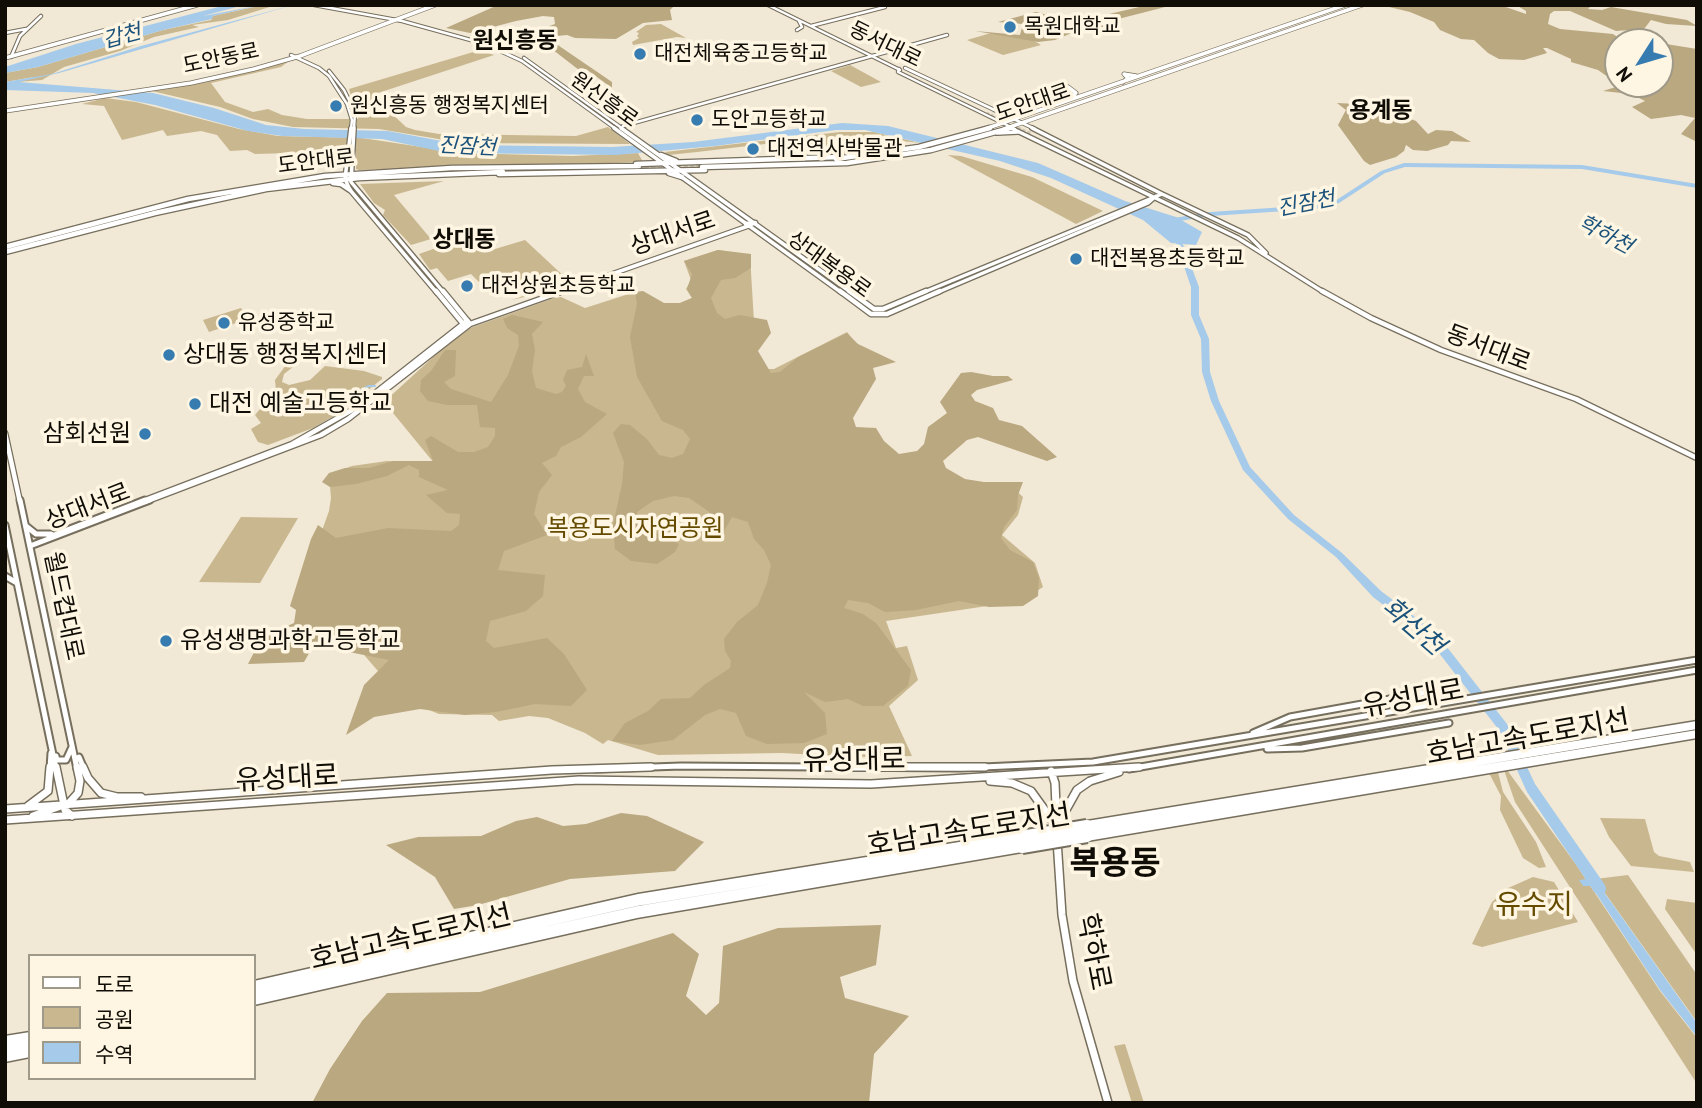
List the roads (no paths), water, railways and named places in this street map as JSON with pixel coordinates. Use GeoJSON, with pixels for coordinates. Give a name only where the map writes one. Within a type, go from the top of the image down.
{"type":"FeatureCollection","features":[{"type":"Feature","properties":{"kind":"highway","name":"호남고속도로지선"},"geometry":{"type":"LineString","coordinates":[[256,999],[637,912],[860,869],[1574,750],[1697,725]]}},
{"type":"Feature","properties":{"kind":"highway","name":"호남고속도로지선"},"geometry":{"type":"LineString","coordinates":[[1574,750],[1697,734]]}},
{"type":"Feature","properties":{"kind":"highway","name":"호남고속도로지선"},"geometry":{"type":"LineString","coordinates":[[256,987],[638,900],[860,869]]}},
{"type":"Feature","properties":{"kind":"highway"},"geometry":{"type":"LineString","coordinates":[[5,1043],[28,1038]]}},
{"type":"Feature","properties":{"kind":"highway"},"geometry":{"type":"LineString","coordinates":[[5,1056],[28,1050]]}},
{"type":"Feature","properties":{"kind":"main road"},"geometry":{"type":"LineString","coordinates":[[8,57],[194,5]]}},
{"type":"Feature","properties":{"kind":"main road","name":"도안동로"},"geometry":{"type":"LineString","coordinates":[[396,18],[425,5]]}},
{"type":"Feature","properties":{"kind":"main road","name":"도안동로"},"geometry":{"type":"LineString","coordinates":[[5,110],[152,89],[241,72],[296,56],[435,5]]}},
{"type":"Feature","properties":{"kind":"main road","name":"도안대로"},"geometry":{"type":"LineString","coordinates":[[846,160],[919,147],[981,131],[1345,5]]}},
{"type":"Feature","properties":{"kind":"main road","name":"도안대로"},"geometry":{"type":"LineString","coordinates":[[846,160],[931,150],[968,141],[1362,5]]}},
{"type":"Feature","properties":{"kind":"main road","name":"도안동로"},"geometry":{"type":"LineString","coordinates":[[73,100],[218,75],[296,56]]}},
{"type":"Feature","properties":{"kind":"main road"},"geometry":{"type":"LineString","coordinates":[[1122,83],[1128,78],[1124,74],[1148,74]]}},
{"type":"Feature","properties":{"kind":"main road"},"geometry":{"type":"LineString","coordinates":[[1062,103],[1076,95],[1068,87]]}},
{"type":"Feature","properties":{"kind":"main road"},"geometry":{"type":"LineString","coordinates":[[662,155],[676,161],[702,165]]}},
{"type":"Feature","properties":{"kind":"main road"},"geometry":{"type":"LineString","coordinates":[[639,168],[651,161],[653,156]]}},
{"type":"Feature","properties":{"kind":"main road"},"geometry":{"type":"LineString","coordinates":[[639,168],[667,164],[787,168],[846,160]]}},
{"type":"Feature","properties":{"kind":"main road"},"geometry":{"type":"LineString","coordinates":[[653,171],[702,165],[846,160]]}},
{"type":"Feature","properties":{"kind":"main road"},"geometry":{"type":"LineString","coordinates":[[639,168],[667,164]]}},
{"type":"Feature","properties":{"kind":"main road"},"geometry":{"type":"LineString","coordinates":[[690,177],[702,165]]}},
{"type":"Feature","properties":{"kind":"main road","name":"도안대로"},"geometry":{"type":"LineString","coordinates":[[5,250],[188,199],[348,176],[494,168],[639,168]]}},
{"type":"Feature","properties":{"kind":"main road"},"geometry":{"type":"LineString","coordinates":[[639,168],[682,177]]}},
{"type":"Feature","properties":{"kind":"main road","name":"도안대로"},"geometry":{"type":"LineString","coordinates":[[14,247],[211,200],[348,176],[370,178],[639,168]]}},
{"type":"Feature","properties":{"kind":"main road"},"geometry":{"type":"LineString","coordinates":[[313,183],[341,184],[352,188],[370,178]]}},
{"type":"Feature","properties":{"kind":"main road"},"geometry":{"type":"LineString","coordinates":[[747,225],[755,223]]}},
{"type":"Feature","properties":{"kind":"street","name":"원신흥로"},"geometry":{"type":"LineString","coordinates":[[314,5],[396,18],[474,41],[515,57],[653,156],[676,169]]}},
{"type":"Feature","properties":{"kind":"street","name":"원신흥로"},"geometry":{"type":"LineString","coordinates":[[325,5],[396,18],[488,42],[521,56],[662,155],[667,164]]}},
{"type":"Feature","properties":{"kind":"street","name":"동서대로"},"geometry":{"type":"LineString","coordinates":[[768,5],[899,69],[898,72],[1228,233],[1342,303],[1406,335],[1520,381],[1577,399],[1697,458]]}},
{"type":"Feature","properties":{"kind":"street","name":"동서대로"},"geometry":{"type":"LineString","coordinates":[[775,5],[1241,231],[1255,241],[1273,261]]}},
{"type":"Feature","properties":{"kind":"street"},"geometry":{"type":"LineString","coordinates":[[811,26],[885,7]]}},
{"type":"Feature","properties":{"kind":"street"},"geometry":{"type":"LineString","coordinates":[[8,57],[26,29],[41,16]]}},
{"type":"Feature","properties":{"kind":"street"},"geometry":{"type":"LineString","coordinates":[[804,19],[832,21]]}},
{"type":"Feature","properties":{"kind":"street"},"geometry":{"type":"LineString","coordinates":[[797,30],[802,27],[799,20]]}},
{"type":"Feature","properties":{"kind":"street"},"geometry":{"type":"LineString","coordinates":[[5,33],[26,29]]}},
{"type":"Feature","properties":{"kind":"street"},"geometry":{"type":"LineString","coordinates":[[616,128],[947,35]]}},
{"type":"Feature","properties":{"kind":"street"},"geometry":{"type":"LineString","coordinates":[[296,56],[328,76],[347,104],[354,125],[348,176],[352,188],[466,324]]}},
{"type":"Feature","properties":{"kind":"street"},"geometry":{"type":"LineString","coordinates":[[986,114],[996,115],[996,111],[1014,116],[1031,114]]}},
{"type":"Feature","properties":{"kind":"street"},"geometry":{"type":"LineString","coordinates":[[981,131],[994,122],[986,114]]}},
{"type":"Feature","properties":{"kind":"street"},"geometry":{"type":"LineString","coordinates":[[1034,132],[1032,123],[1039,118]]}},
{"type":"Feature","properties":{"kind":"street"},"geometry":{"type":"LineString","coordinates":[[990,134],[1009,131],[1025,134],[1027,130],[1034,132],[1155,197]]}},
{"type":"Feature","properties":{"kind":"street","name":"상대복용로"},"geometry":{"type":"LineString","coordinates":[[676,169],[874,309],[883,309],[1142,201]]}},
{"type":"Feature","properties":{"kind":"street","name":"상대복용로"},"geometry":{"type":"LineString","coordinates":[[676,169],[682,177],[866,312],[876,315],[887,314],[1118,216],[1142,201]]}},
{"type":"Feature","properties":{"kind":"street"},"geometry":{"type":"LineString","coordinates":[[1129,186],[1142,195],[1142,201]]}},
{"type":"Feature","properties":{"kind":"street"},"geometry":{"type":"LineString","coordinates":[[1142,201],[1162,194]]}},
{"type":"Feature","properties":{"kind":"street"},"geometry":{"type":"LineString","coordinates":[[1142,201],[1179,210]]}},
{"type":"Feature","properties":{"kind":"street","name":"상대서로"},"geometry":{"type":"LineString","coordinates":[[30,546],[318,432],[349,413],[466,324],[747,225]]}},
{"type":"Feature","properties":{"kind":"street","name":"월드컵대로"},"geometry":{"type":"LineString","coordinates":[[5,433],[81,788],[76,797],[63,802],[5,525]]}},
{"type":"Feature","properties":{"kind":"street"},"geometry":{"type":"LineString","coordinates":[[26,526],[36,534],[54,536]]}},
{"type":"Feature","properties":{"kind":"street"},"geometry":{"type":"LineString","coordinates":[[33,559],[41,546],[54,536]]}},
{"type":"Feature","properties":{"kind":"street"},"geometry":{"type":"LineString","coordinates":[[5,576],[17,584]]}},
{"type":"Feature","properties":{"kind":"street","name":"유성대로"},"geometry":{"type":"LineString","coordinates":[[5,808],[552,770],[681,766],[961,768],[1093,761],[1697,660]]}},
{"type":"Feature","properties":{"kind":"street","name":"유성대로"},"geometry":{"type":"LineString","coordinates":[[5,820],[579,780],[871,784],[1127,769],[1697,670]]}},
{"type":"Feature","properties":{"kind":"street"},"geometry":{"type":"LineString","coordinates":[[1249,735],[1290,717],[1430,692]]}},
{"type":"Feature","properties":{"kind":"street"},"geometry":{"type":"LineString","coordinates":[[1242,749],[1302,748],[1449,723]]}},
{"type":"Feature","properties":{"kind":"street"},"geometry":{"type":"LineString","coordinates":[[51,747],[57,760],[61,761],[70,757],[72,741]]}},
{"type":"Feature","properties":{"kind":"street"},"geometry":{"type":"LineString","coordinates":[[72,741],[88,778],[100,793],[117,797],[155,799]]}},
{"type":"Feature","properties":{"kind":"street"},"geometry":{"type":"LineString","coordinates":[[23,807],[40,799],[48,791],[51,747]]}},
{"type":"Feature","properties":{"kind":"street","name":"학하로"},"geometry":{"type":"LineString","coordinates":[[1050,764],[1062,915],[1073,981],[1108,1103]]}},
{"type":"Feature","properties":{"kind":"street"},"geometry":{"type":"LineString","coordinates":[[969,779],[1012,783],[1031,791],[1057,827],[1077,790],[1090,781],[1127,769]]}},
{"type":"Feature","properties":{"kind":"street"},"geometry":{"type":"LineString","coordinates":[[27,818],[63,802],[69,815],[76,817]]}},
{"type":"Feature","properties":{"kind":"water"},"geometry":{"type":"Polygon","coordinates":[[[226,5],[244,5],[203,16],[262,5],[213,16],[212,19],[163,30],[38,67],[5,73],[5,67],[76,44],[226,5]]]}},
{"type":"Feature","properties":{"kind":"water"},"geometry":{"type":"Polygon","coordinates":[[[293,5],[59,73],[19,82],[153,93],[214,108],[266,125],[304,129],[388,131],[463,145],[612,147],[693,142],[842,123],[888,126],[1038,163],[1125,201],[1176,217],[1202,232],[1196,245],[1171,243],[1143,220],[1051,178],[1000,161],[865,130],[836,130],[715,146],[616,155],[461,153],[382,139],[282,136],[248,131],[155,105],[93,93],[5,90],[5,82],[52,74],[141,46],[293,5]]]}},
{"type":"Feature","properties":{"kind":"water"},"geometry":{"type":"Polygon","coordinates":[[[1594,878],[1697,1023],[1697,1037],[1660,990],[1591,886],[1583,886],[1579,880],[1594,878]]]}},
{"type":"Feature","properties":{"kind":"waterway","name":"갑천"},"geometry":{"type":"LineString","coordinates":[[164,28],[201,13]]}},
{"type":"Feature","properties":{"kind":"waterway","name":"진잠천"},"geometry":{"type":"LineString","coordinates":[[1168,221],[1210,214],[1316,207],[1337,202],[1383,172],[1404,165],[1582,167],[1697,186]]}},
{"type":"Feature","properties":{"kind":"waterway","name":"화산천"},"geometry":{"type":"LineString","coordinates":[[1176,234],[1195,287],[1195,315],[1205,339],[1206,372],[1215,401],[1246,468],[1291,517],[1339,555],[1377,594],[1432,636],[1503,727],[1531,788],[1600,889]]}},
{"type":"Feature","properties":{"kind":"waterway"},"geometry":{"type":"LineString","coordinates":[[312,410],[338,402],[369,386],[375,386]]}},
{"type":"Feature","properties":{"kind":"tunnel"},"geometry":{"type":"LineString","coordinates":[[993,111],[1020,125]]}},
{"type":"Feature","properties":{"kind":"tunnel"},"geometry":{"type":"LineString","coordinates":[[987,113],[1021,129]]}},
{"type":"Feature","properties":{"kind":"tunnel"},"geometry":{"type":"LineString","coordinates":[[1017,128],[1031,134]]}},
{"type":"Feature","properties":{"kind":"tunnel"},"geometry":{"type":"LineString","coordinates":[[638,169],[702,167]]}},
{"type":"Feature","properties":{"kind":"place","name":"목원대학교"},"geometry":{"type":"Point","coordinates":[1010,27]}},
{"type":"Feature","properties":{"kind":"place","name":"대전체육중고등학교"},"geometry":{"type":"Point","coordinates":[640,54]}},
{"type":"Feature","properties":{"kind":"place","name":"원신흥동 행정복지센터"},"geometry":{"type":"Point","coordinates":[336,106]}},
{"type":"Feature","properties":{"kind":"place","name":"도안고등학교"},"geometry":{"type":"Point","coordinates":[697,120]}},
{"type":"Feature","properties":{"kind":"place","name":"대전역사박물관"},"geometry":{"type":"Point","coordinates":[753,149]}},
{"type":"Feature","properties":{"kind":"place","name":"대전복용초등학교"},"geometry":{"type":"Point","coordinates":[1076,259]}},
{"type":"Feature","properties":{"kind":"place","name":"대전상원초등학교"},"geometry":{"type":"Point","coordinates":[467,286]}},
{"type":"Feature","properties":{"kind":"place","name":"유성중학교"},"geometry":{"type":"Point","coordinates":[224,323]}},
{"type":"Feature","properties":{"kind":"place","name":"상대동 행정복지센터"},"geometry":{"type":"Point","coordinates":[169,355]}},
{"type":"Feature","properties":{"kind":"place","name":"대전 예술고등학교"},"geometry":{"type":"Point","coordinates":[195,404]}},
{"type":"Feature","properties":{"kind":"place","name":"삼회선원"},"geometry":{"type":"Point","coordinates":[145,434]}},
{"type":"Feature","properties":{"kind":"place","name":"유성생명과학고등학교"},"geometry":{"type":"Point","coordinates":[166,641]}},
{"type":"Feature","properties":{"kind":"district","name":"원신흥동"},"geometry":{"type":"Point","coordinates":[515,41]}},
{"type":"Feature","properties":{"kind":"district","name":"용계동"},"geometry":{"type":"Point","coordinates":[1381,111]}},
{"type":"Feature","properties":{"kind":"district","name":"상대동"},"geometry":{"type":"Point","coordinates":[464,240]}},
{"type":"Feature","properties":{"kind":"district","name":"복용동"},"geometry":{"type":"Point","coordinates":[1115,865]}},
{"type":"Feature","properties":{"kind":"water label","name":"학하천"},"geometry":{"type":"Point","coordinates":[1605,235]}},
{"type":"Feature","properties":{"kind":"park label","name":"복용도시자연공원"},"geometry":{"type":"Point","coordinates":[635,529]}},
{"type":"Feature","properties":{"kind":"park label","name":"유수지"},"geometry":{"type":"Point","coordinates":[1534,906]}}]}
